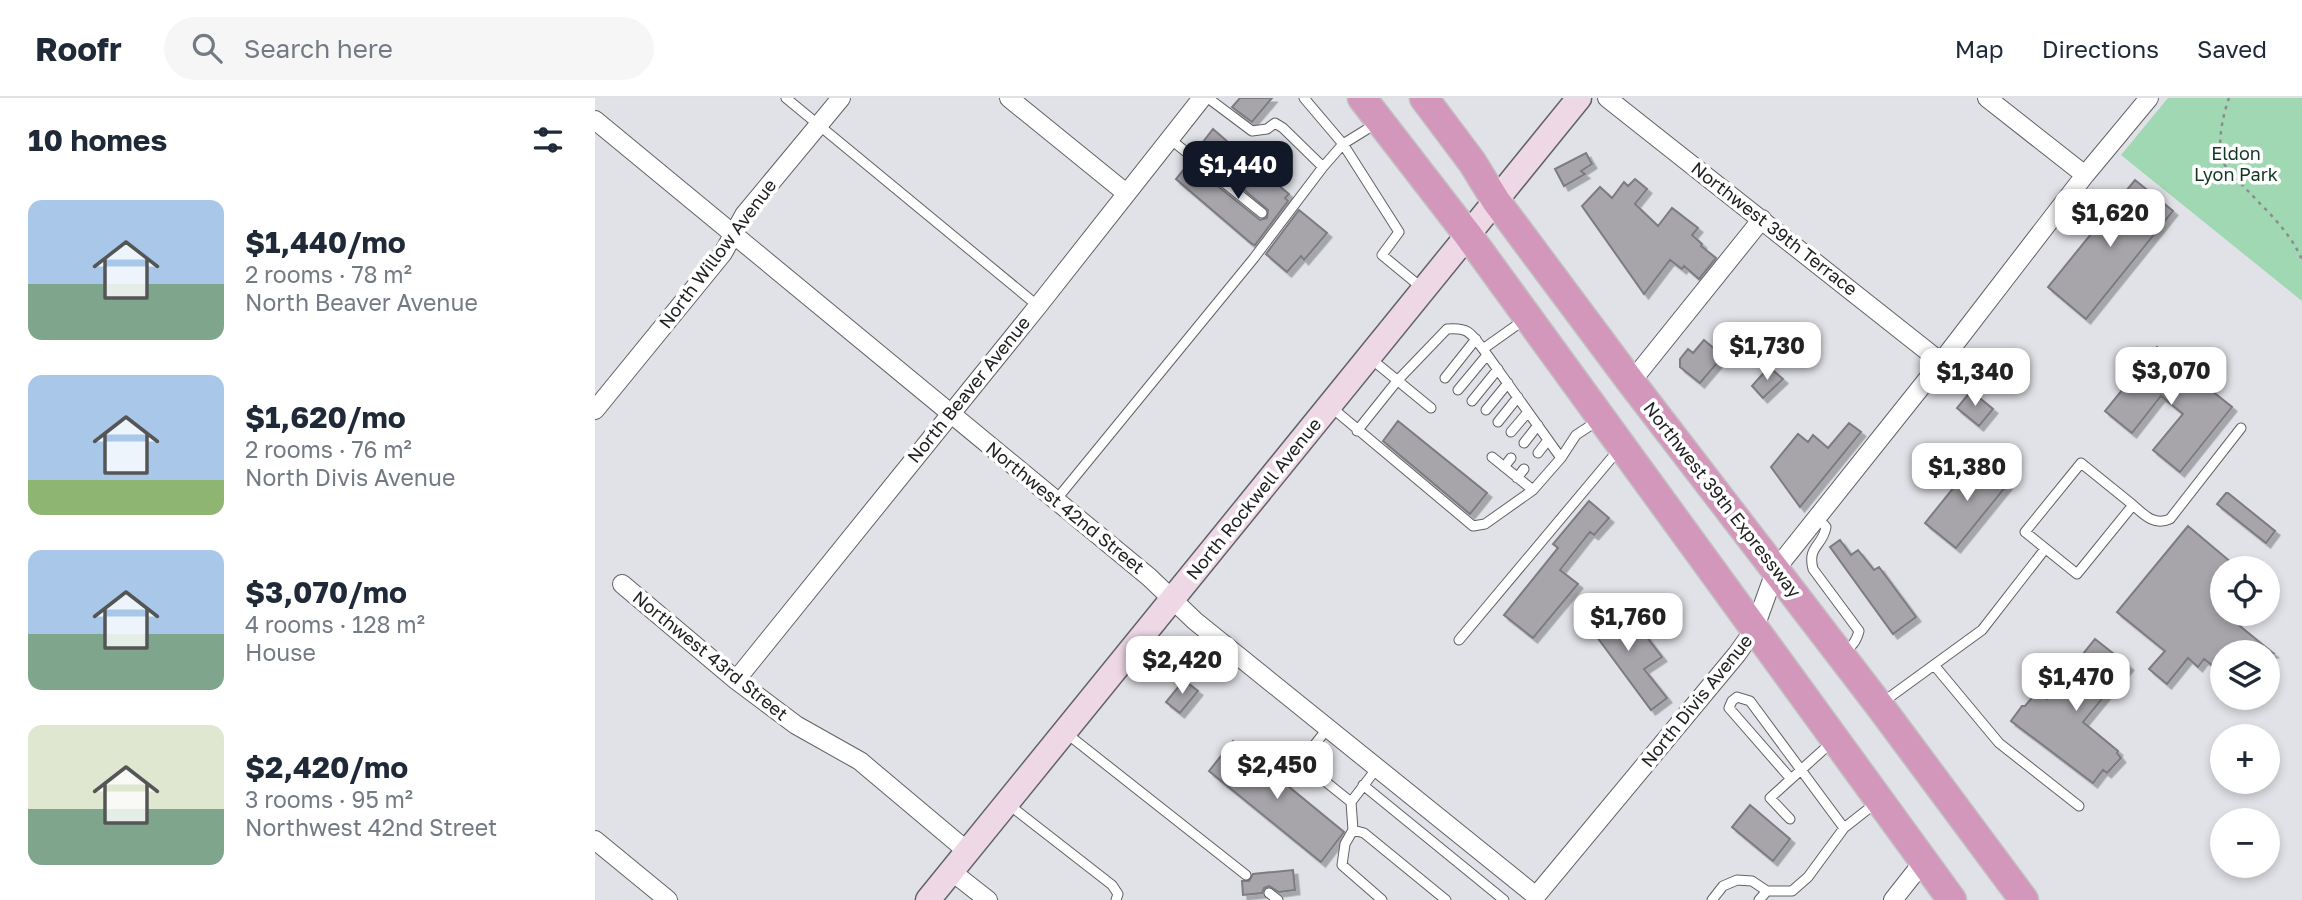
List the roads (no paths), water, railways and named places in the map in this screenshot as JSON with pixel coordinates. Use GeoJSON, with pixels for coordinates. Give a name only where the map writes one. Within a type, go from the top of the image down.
{"type":"FeatureCollection","features":[{"type":"Feature","properties":{"kind":"highway"},"geometry":{"type":"LineString","coordinates":[[1363,98],[1468,235],[1952,900]]}},
{"type":"Feature","properties":{"kind":"highway","name":"Northwest 39th Expressway"},"geometry":{"type":"LineString","coordinates":[[1430,100],[1496,201],[1630,382],[1776,569],[2024,900]]}},
{"type":"Feature","properties":{"kind":"main road","name":"North Rockwell Avenue"},"geometry":{"type":"LineString","coordinates":[[928,900],[1579,98]]}},
{"type":"Feature","properties":{"kind":"street","name":"North Willow Avenue"},"geometry":{"type":"LineString","coordinates":[[595,410],[723,253],[744,215],[841,98]]}},
{"type":"Feature","properties":{"kind":"street"},"geometry":{"type":"LineString","coordinates":[[1009,98],[1126,194]]}},
{"type":"Feature","properties":{"kind":"street","name":"North Beaver Avenue"},"geometry":{"type":"LineString","coordinates":[[736,680],[1202,98]]}},
{"type":"Feature","properties":{"kind":"street","name":"Northwest 39th Terrace"},"geometry":{"type":"LineString","coordinates":[[1607,98],[1941,362]]}},
{"type":"Feature","properties":{"kind":"street"},"geometry":{"type":"LineString","coordinates":[[1987,98],[2085,174]]}},
{"type":"Feature","properties":{"kind":"street","name":"North Divis Avenue"},"geometry":{"type":"LineString","coordinates":[[1534,898],[1600,821],[1754,630],[1776,569],[1941,362],[2085,174],[2149,98]]}},
{"type":"Feature","properties":{"kind":"street","name":"Northwest 42nd Street"},"geometry":{"type":"LineString","coordinates":[[595,120],[1149,577],[1195,621],[1534,898]]}},
{"type":"Feature","properties":{"kind":"street"},"geometry":{"type":"LineString","coordinates":[[1630,382],[1762,219]]}},
{"type":"Feature","properties":{"kind":"street","name":"Northwest 43rd Street"},"geometry":{"type":"LineString","coordinates":[[622,584],[736,680],[796,726],[860,761],[967,851]]}},
{"type":"Feature","properties":{"kind":"street"},"geometry":{"type":"LineString","coordinates":[[595,840],[668,900]]}},
{"type":"Feature","properties":{"kind":"street"},"geometry":{"type":"LineString","coordinates":[[1893,900],[1923,862]]}},
{"type":"Feature","properties":{"kind":"street"},"geometry":{"type":"LineString","coordinates":[[951,871],[988,900]]}},
{"type":"Feature","properties":{"kind":"lane"},"geometry":{"type":"LineString","coordinates":[[786,98],[1038,306]]}},
{"type":"Feature","properties":{"kind":"lane"},"geometry":{"type":"LineString","coordinates":[[1208,98],[1252,131],[1267,129],[1275,123],[1323,167]]}},
{"type":"Feature","properties":{"kind":"lane"},"geometry":{"type":"LineString","coordinates":[[1304,98],[1343,144],[1399,232],[1382,255],[1424,289]]}},
{"type":"Feature","properties":{"kind":"lane"},"geometry":{"type":"LineString","coordinates":[[1056,500],[1254,258],[1323,167],[1343,144],[1381,120]]}},
{"type":"Feature","properties":{"kind":"lane"},"geometry":{"type":"LineString","coordinates":[[1170,139],[1262,214]]}},
{"type":"Feature","properties":{"kind":"lane"},"geometry":{"type":"LineString","coordinates":[[1458,390],[1485,352],[1528,318]]}},
{"type":"Feature","properties":{"kind":"lane"},"geometry":{"type":"LineString","coordinates":[[1357,431],[1397,381],[1447,329],[1461,328],[1476,339],[1561,458]]}},
{"type":"Feature","properties":{"kind":"lane"},"geometry":{"type":"LineString","coordinates":[[1445,378],[1476,339]]}},
{"type":"Feature","properties":{"kind":"lane"},"geometry":{"type":"LineString","coordinates":[[1369,357],[1429,403]]}},
{"type":"Feature","properties":{"kind":"lane"},"geometry":{"type":"LineString","coordinates":[[1472,401],[1498,369]]}},
{"type":"Feature","properties":{"kind":"lane"},"geometry":{"type":"LineString","coordinates":[[1486,410],[1508,383]]}},
{"type":"Feature","properties":{"kind":"lane"},"geometry":{"type":"LineString","coordinates":[[1498,422],[1518,397]]}},
{"type":"Feature","properties":{"kind":"lane"},"geometry":{"type":"LineString","coordinates":[[1329,406],[1473,526],[1485,524],[1533,491],[1561,458],[1576,435],[1601,419]]}},
{"type":"Feature","properties":{"kind":"lane"},"geometry":{"type":"LineString","coordinates":[[1511,432],[1528,412]]}},
{"type":"Feature","properties":{"kind":"lane"},"geometry":{"type":"LineString","coordinates":[[1524,443],[1538,425]]}},
{"type":"Feature","properties":{"kind":"lane"},"geometry":{"type":"LineString","coordinates":[[2133,505],[2077,574],[2025,532],[2081,463],[2133,505],[2149,519],[2156,522],[2170,519],[2241,428]]}},
{"type":"Feature","properties":{"kind":"lane"},"geometry":{"type":"LineString","coordinates":[[1538,453],[1548,440]]}},
{"type":"Feature","properties":{"kind":"lane"},"geometry":{"type":"LineString","coordinates":[[1459,640],[1621,447]]}},
{"type":"Feature","properties":{"kind":"lane"},"geometry":{"type":"LineString","coordinates":[[1492,457],[1533,491]]}},
{"type":"Feature","properties":{"kind":"lane"},"geometry":{"type":"LineString","coordinates":[[1504,467],[1511,458]]}},
{"type":"Feature","properties":{"kind":"lane"},"geometry":{"type":"LineString","coordinates":[[1517,478],[1524,469]]}},
{"type":"Feature","properties":{"kind":"lane"},"geometry":{"type":"LineString","coordinates":[[1817,517],[1826,527],[1825,534],[1811,552],[1813,569],[1859,631],[1852,647],[1840,654]]}},
{"type":"Feature","properties":{"kind":"lane"},"geometry":{"type":"LineString","coordinates":[[1879,705],[1982,630],[2045,549]]}},
{"type":"Feature","properties":{"kind":"lane"},"geometry":{"type":"LineString","coordinates":[[1934,665],[1999,743],[2078,806]]}},
{"type":"Feature","properties":{"kind":"lane"},"geometry":{"type":"LineString","coordinates":[[1791,779],[1729,708],[1737,697],[1750,701],[1844,828]]}},
{"type":"Feature","properties":{"kind":"lane"},"geometry":{"type":"LineString","coordinates":[[1327,729],[1301,762],[1351,802]]}},
{"type":"Feature","properties":{"kind":"lane"},"geometry":{"type":"LineString","coordinates":[[1064,732],[1246,875]]}},
{"type":"Feature","properties":{"kind":"lane"},"geometry":{"type":"LineString","coordinates":[[1790,819],[1770,798],[1834,739]]}},
{"type":"Feature","properties":{"kind":"lane"},"geometry":{"type":"LineString","coordinates":[[1377,768],[1351,802],[1353,830],[1345,844],[1342,865],[1382,900]]}},
{"type":"Feature","properties":{"kind":"lane"},"geometry":{"type":"LineString","coordinates":[[1363,785],[1504,900]]}},
{"type":"Feature","properties":{"kind":"lane"},"geometry":{"type":"LineString","coordinates":[[1712,900],[1723,886],[1737,880],[1752,881],[1766,891],[1792,891],[1808,877],[1844,828],[1879,801]]}},
{"type":"Feature","properties":{"kind":"lane"},"geometry":{"type":"LineString","coordinates":[[1006,803],[1112,885],[1118,894],[1116,900]]}},
{"type":"Feature","properties":{"kind":"lane"},"geometry":{"type":"LineString","coordinates":[[1436,844],[1449,826]]}},
{"type":"Feature","properties":{"kind":"lane"},"geometry":{"type":"LineString","coordinates":[[1353,830],[1364,832],[1446,900]]}},
{"type":"Feature","properties":{"kind":"lane"},"geometry":{"type":"LineString","coordinates":[[1759,900],[1766,891]]}},
{"type":"Feature","properties":{"kind":"lane"},"geometry":{"type":"LineString","coordinates":[[1269,892],[1278,900]]}},
{"type":"Feature","properties":{"kind":"park label","name":"Eldon Lyon Park"},"geometry":{"type":"Point","coordinates":[2236,164]}}]}
